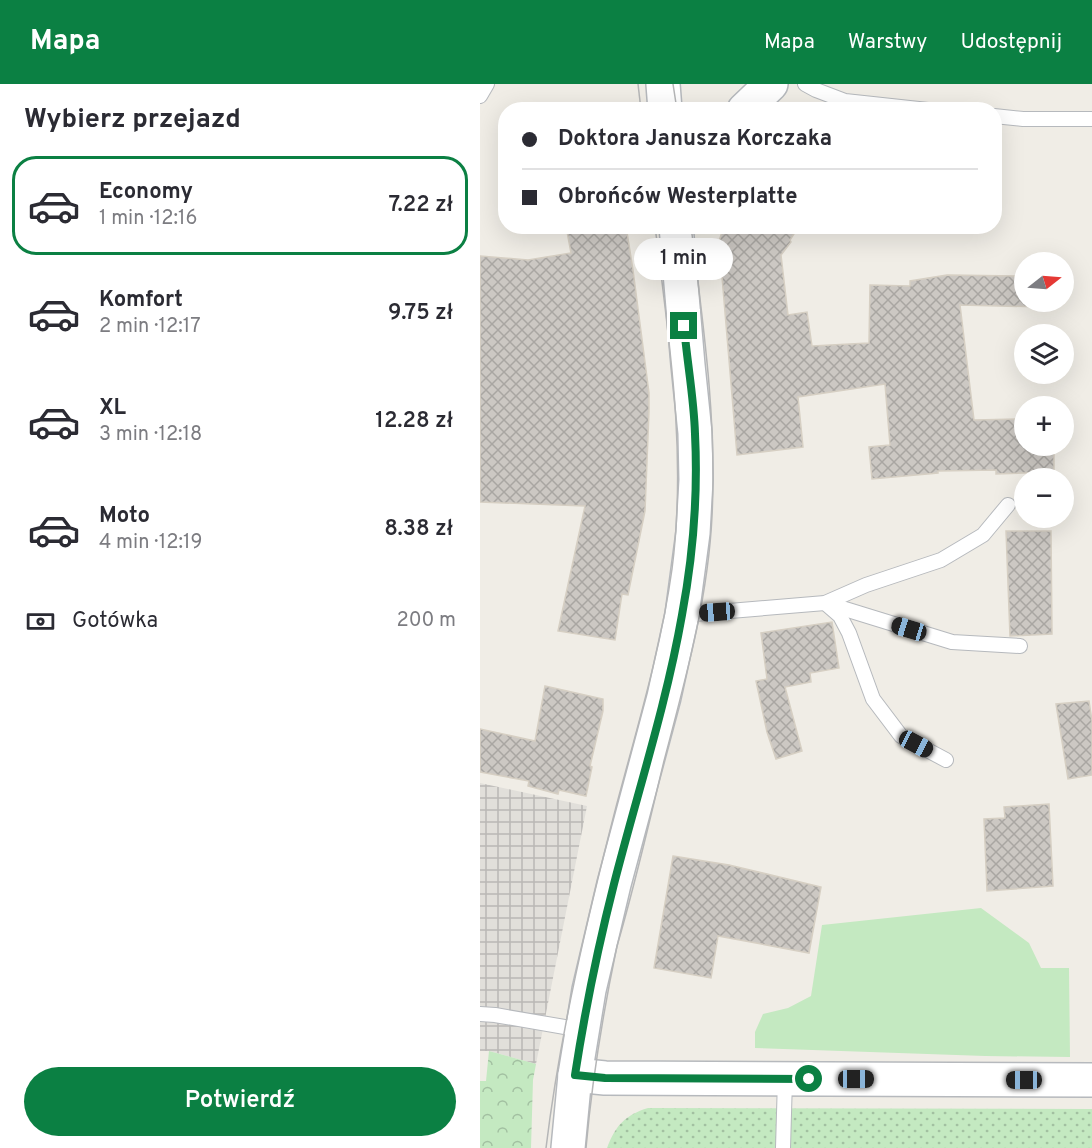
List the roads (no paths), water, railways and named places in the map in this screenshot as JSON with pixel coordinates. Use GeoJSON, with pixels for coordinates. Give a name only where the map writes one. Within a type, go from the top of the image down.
{"type":"FeatureCollection","features":[{"type":"Feature","properties":{"kind":"street"},"geometry":{"type":"LineString","coordinates":[[663,84],[664,102]]}},
{"type":"Feature","properties":{"kind":"street"},"geometry":{"type":"LineString","coordinates":[[752,102],[771,84]]}},
{"type":"Feature","properties":{"kind":"street"},"geometry":{"type":"LineString","coordinates":[[568,1148],[575,1075],[589,990],[614,884],[661,708],[682,615],[693,533],[696,480],[695,433],[677,234]]}},
{"type":"Feature","properties":{"kind":"street"},"geometry":{"type":"LineString","coordinates":[[575,1075],[605,1078],[1092,1080]]}},
{"type":"Feature","properties":{"kind":"lane"},"geometry":{"type":"LineString","coordinates":[[480,96],[487,84]]}},
{"type":"Feature","properties":{"kind":"lane"},"geometry":{"type":"LineString","coordinates":[[805,84],[845,101],[854,102]]}},
{"type":"Feature","properties":{"kind":"lane"},"geometry":{"type":"LineString","coordinates":[[1002,117],[1023,119],[1092,118]]}},
{"type":"Feature","properties":{"kind":"lane"},"geometry":{"type":"LineString","coordinates":[[682,615],[825,603],[866,585],[941,560],[982,535],[1008,505]]}},
{"type":"Feature","properties":{"kind":"lane"},"geometry":{"type":"LineString","coordinates":[[825,603],[952,642],[1020,646]]}},
{"type":"Feature","properties":{"kind":"lane"},"geometry":{"type":"LineString","coordinates":[[825,603],[840,616],[849,633],[873,699],[901,736],[946,760]]}},
{"type":"Feature","properties":{"kind":"lane"},"geometry":{"type":"LineString","coordinates":[[480,1014],[582,1030]]}},
{"type":"Feature","properties":{"kind":"lane"},"geometry":{"type":"LineString","coordinates":[[783,1148],[785,1079]]}},
{"type":"Feature","properties":{"kind":"tram line"},"geometry":{"type":"LineString","coordinates":[[638,84],[640,102]]}},
{"type":"Feature","properties":{"kind":"tram line"},"geometry":{"type":"LineString","coordinates":[[673,84],[676,102]]}},
{"type":"Feature","properties":{"kind":"tram line"},"geometry":{"type":"LineString","coordinates":[[546,1148],[575,976],[605,849],[655,659],[672,569],[678,483],[677,440],[656,234]]}},
{"type":"Feature","properties":{"kind":"tram line"},"geometry":{"type":"LineString","coordinates":[[586,1148],[591,1097],[617,946],[687,670],[701,609],[710,547],[713,480],[711,407],[692,234]]}}]}
